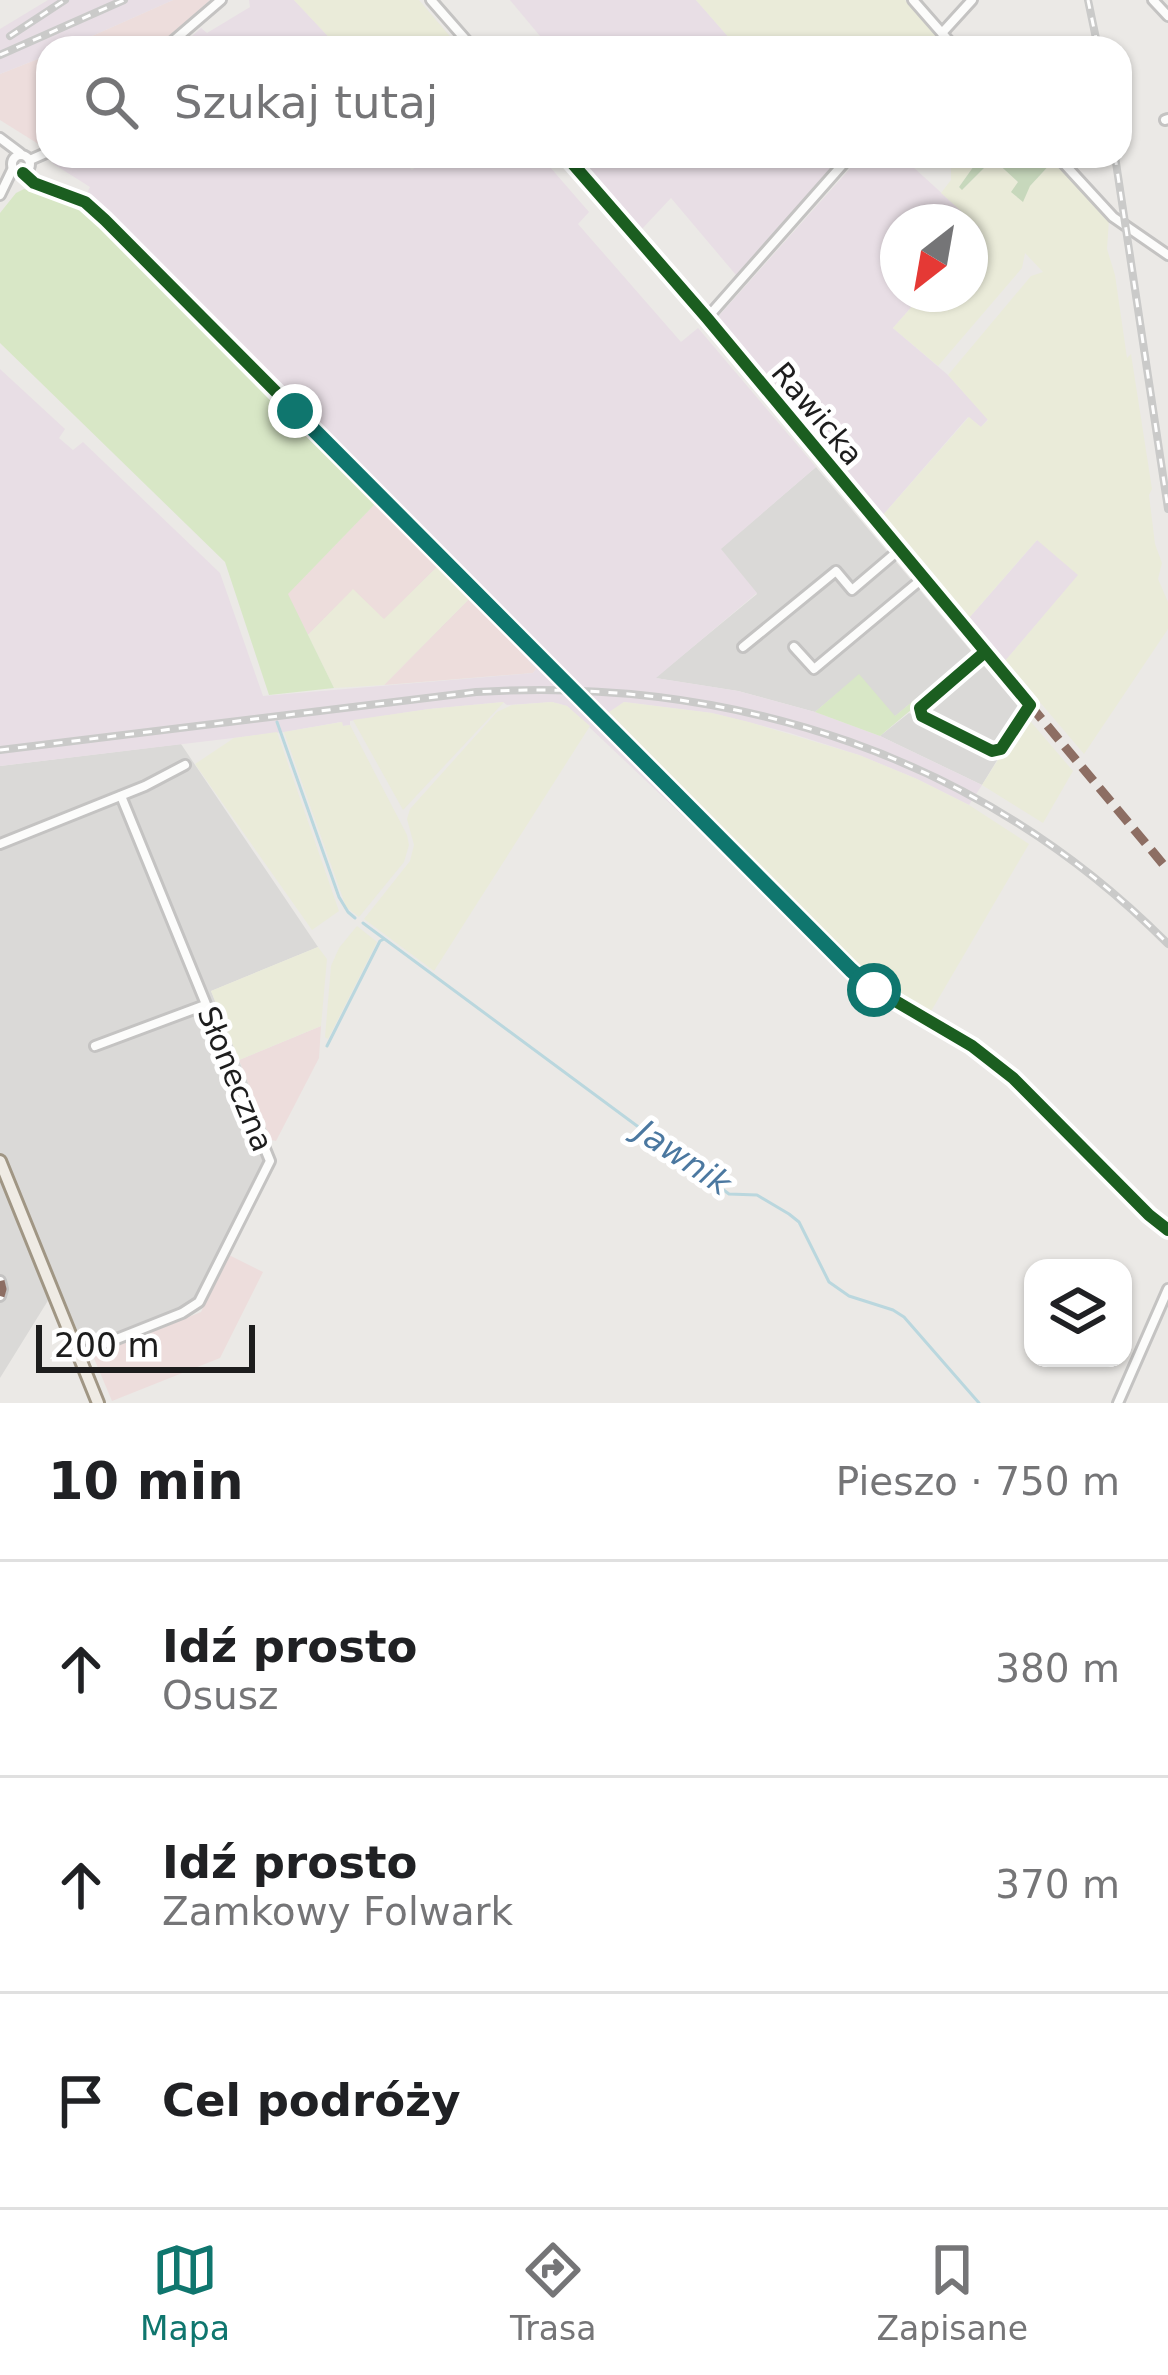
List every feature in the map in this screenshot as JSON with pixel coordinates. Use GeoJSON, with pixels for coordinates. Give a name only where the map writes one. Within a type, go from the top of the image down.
{"type":"FeatureCollection","features":[{"type":"Feature","properties":{"kind":"main road"},"geometry":{"type":"LineString","coordinates":[[0,1162],[98,1403]]}},
{"type":"Feature","properties":{"kind":"street"},"geometry":{"type":"LineString","coordinates":[[179,36],[221,0]]}},
{"type":"Feature","properties":{"kind":"street"},"geometry":{"type":"LineString","coordinates":[[431,0],[462,36]]}},
{"type":"Feature","properties":{"kind":"street"},"geometry":{"type":"LineString","coordinates":[[914,0],[944,36]]}},
{"type":"Feature","properties":{"kind":"street"},"geometry":{"type":"LineString","coordinates":[[942,33],[971,0]]}},
{"type":"Feature","properties":{"kind":"street"},"geometry":{"type":"LineString","coordinates":[[1153,0],[1168,16]]}},
{"type":"Feature","properties":{"kind":"street"},"geometry":{"type":"LineString","coordinates":[[2,139],[34,183],[85,202],[105,220],[851,970],[874,990],[982,1053],[1013,1078],[1168,1230]]}},
{"type":"Feature","properties":{"kind":"street"},"geometry":{"type":"LineString","coordinates":[[1,194],[21,165],[36,158]]}},
{"type":"Feature","properties":{"kind":"street","name":"Rawicka"},"geometry":{"type":"LineString","coordinates":[[576,168],[1030,705],[1001,748],[992,751],[922,716],[920,708],[985,652]]}},
{"type":"Feature","properties":{"kind":"street"},"geometry":{"type":"LineString","coordinates":[[706,318],[839,168]]}},
{"type":"Feature","properties":{"kind":"street"},"geometry":{"type":"LineString","coordinates":[[1068,168],[1113,217],[1168,255]]}},
{"type":"Feature","properties":{"kind":"street"},"geometry":{"type":"LineString","coordinates":[[743,647],[836,571],[852,590],[899,550]]}},
{"type":"Feature","properties":{"kind":"street"},"geometry":{"type":"LineString","coordinates":[[794,647],[814,669],[923,578]]}},
{"type":"Feature","properties":{"kind":"street"},"geometry":{"type":"LineString","coordinates":[[0,844],[185,765]]}},
{"type":"Feature","properties":{"kind":"street","name":"Słoneczna"},"geometry":{"type":"LineString","coordinates":[[79,1354],[199,1302],[270,1161],[121,796]]}},
{"type":"Feature","properties":{"kind":"street"},"geometry":{"type":"LineString","coordinates":[[95,1046],[205,1005]]}},
{"type":"Feature","properties":{"kind":"street"},"geometry":{"type":"LineString","coordinates":[[0,1281],[0,1296]]}},
{"type":"Feature","properties":{"kind":"street"},"geometry":{"type":"LineString","coordinates":[[1118,1403],[1168,1289]]}},
{"type":"Feature","properties":{"kind":"shaded area"},"geometry":{"type":"Polygon","coordinates":[[[48,0],[173,0],[92,36],[36,36],[36,60],[0,74],[0,29],[48,0]]]}},
{"type":"Feature","properties":{"kind":"shaded area"},"geometry":{"type":"Polygon","coordinates":[[[173,0],[210,0],[170,36],[92,36],[173,0]]]}},
{"type":"Feature","properties":{"kind":"shaded area"},"geometry":{"type":"Polygon","coordinates":[[[249,0],[294,0],[328,36],[192,36],[201,28],[207,33],[250,7],[249,0]]]}},
{"type":"Feature","properties":{"kind":"shaded area"},"geometry":{"type":"Polygon","coordinates":[[[510,0],[696,0],[728,36],[540,36],[510,0]]]}},
{"type":"Feature","properties":{"kind":"shaded area"},"geometry":{"type":"Polygon","coordinates":[[[36,60],[36,142],[0,120],[0,74],[36,60]]]}},
{"type":"Feature","properties":{"kind":"shaded area"},"geometry":{"type":"Polygon","coordinates":[[[60,168],[551,168],[589,212],[578,224],[681,342],[698,328],[816,467],[721,549],[757,593],[656,678],[738,691],[880,736],[982,785],[969,805],[859,755],[790,733],[712,713],[624,702],[609,713],[716,825],[594,704],[577,704],[707,833],[702,834],[567,706],[552,702],[429,709],[343,726],[341,722],[0,766],[0,369],[65,429],[59,438],[73,450],[83,442],[220,573],[263,696],[533,673],[536,669],[471,597],[546,673],[563,672],[87,193],[90,187],[60,168]]]}},
{"type":"Feature","properties":{"kind":"shaded area"},"geometry":{"type":"Polygon","coordinates":[[[588,168],[831,168],[736,275],[671,198],[641,230],[588,168]]]}},
{"type":"Feature","properties":{"kind":"shaded area"},"geometry":{"type":"Polygon","coordinates":[[[850,168],[914,168],[954,204],[880,204],[880,312],[907,312],[893,328],[948,375],[988,419],[981,427],[968,417],[883,515],[716,319],[850,168]]]}},
{"type":"Feature","properties":{"kind":"shaded area"},"geometry":{"type":"Polygon","coordinates":[[[816,467],[972,652],[894,717],[859,675],[815,712],[738,691],[655,678],[757,594],[720,549],[816,467]]]}},
{"type":"Feature","properties":{"kind":"shaded area"},"geometry":{"type":"Polygon","coordinates":[[[377,502],[439,565],[384,620],[353,590],[308,635],[287,594],[377,502]]]}},
{"type":"Feature","properties":{"kind":"shaded area"},"geometry":{"type":"Polygon","coordinates":[[[1038,539],[1079,575],[1005,661],[969,618],[1038,539]]]}},
{"type":"Feature","properties":{"kind":"shaded area"},"geometry":{"type":"Polygon","coordinates":[[[471,597],[536,669],[533,673],[384,685],[471,597]]]}},
{"type":"Feature","properties":{"kind":"shaded area"},"geometry":{"type":"Polygon","coordinates":[[[980,661],[1022,711],[1000,745],[993,747],[927,715],[926,707],[980,661]]]}},
{"type":"Feature","properties":{"kind":"shaded area"},"geometry":{"type":"Polygon","coordinates":[[[909,713],[999,757],[982,785],[880,736],[909,713]]]}},
{"type":"Feature","properties":{"kind":"shaded area"},"geometry":{"type":"Polygon","coordinates":[[[181,744],[318,947],[211,991],[271,1140],[265,1163],[193,1305],[86,1349],[57,1286],[0,1378],[0,766],[181,744]]]}},
{"type":"Feature","properties":{"kind":"shaded area"},"geometry":{"type":"Polygon","coordinates":[[[321,1026],[319,1058],[276,1141],[271,1140],[239,1060],[321,1026]]]}},
{"type":"Feature","properties":{"kind":"shaded area"},"geometry":{"type":"Polygon","coordinates":[[[229,1255],[263,1272],[220,1358],[112,1401],[93,1356],[201,1312],[229,1255]]]}},
{"type":"Feature","properties":{"kind":"green space"},"geometry":{"type":"Polygon","coordinates":[[[294,0],[419,0],[450,36],[328,36],[294,0]]]}},
{"type":"Feature","properties":{"kind":"green space"},"geometry":{"type":"Polygon","coordinates":[[[696,0],[905,0],[937,36],[728,36],[696,0]]]}},
{"type":"Feature","properties":{"kind":"green space"},"geometry":{"type":"Polygon","coordinates":[[[951,168],[972,168],[959,187],[963,189],[984,168],[1003,168],[1030,186],[1047,168],[1061,168],[1109,219],[1107,249],[1127,358],[1131,354],[1152,489],[1155,544],[1162,563],[1158,579],[1168,602],[1168,629],[1084,754],[1005,661],[1078,575],[1037,540],[969,618],[883,515],[969,417],[981,427],[988,420],[948,375],[1031,276],[1043,272],[1025,253],[1022,268],[988,308],[988,204],[953,204],[941,193],[951,180],[951,168]]]}},
{"type":"Feature","properties":{"kind":"green space"},"geometry":{"type":"Polygon","coordinates":[[[972,168],[984,168],[962,190],[959,187],[972,168]]]}},
{"type":"Feature","properties":{"kind":"green space"},"geometry":{"type":"Polygon","coordinates":[[[1003,168],[1047,168],[1023,202],[1011,192],[1018,182],[1003,168]]]}},
{"type":"Feature","properties":{"kind":"green space"},"geometry":{"type":"Polygon","coordinates":[[[24,189],[81,206],[377,502],[288,594],[334,688],[269,695],[225,562],[0,343],[0,213],[24,189]]]}},
{"type":"Feature","properties":{"kind":"green space"},"geometry":{"type":"Polygon","coordinates":[[[907,312],[984,312],[938,366],[893,328],[907,312]]]}},
{"type":"Feature","properties":{"kind":"green space"},"geometry":{"type":"Polygon","coordinates":[[[439,565],[471,597],[384,685],[334,688],[308,635],[353,589],[384,619],[439,565]]]}},
{"type":"Feature","properties":{"kind":"green space"},"geometry":{"type":"Polygon","coordinates":[[[972,652],[975,656],[880,736],[815,712],[859,674],[895,716],[972,652]]]}},
{"type":"Feature","properties":{"kind":"green space"},"geometry":{"type":"Polygon","coordinates":[[[504,702],[403,810],[353,720],[429,709],[504,702]]]}},
{"type":"Feature","properties":{"kind":"green space"},"geometry":{"type":"Polygon","coordinates":[[[552,702],[567,706],[590,726],[434,971],[364,919],[410,861],[414,845],[407,819],[410,809],[497,712],[512,705],[552,702]]]}},
{"type":"Feature","properties":{"kind":"green space"},"geometry":{"type":"Polygon","coordinates":[[[624,702],[712,713],[859,755],[969,805],[1029,844],[930,1013],[862,972],[716,825],[609,712],[624,702]]]}},
{"type":"Feature","properties":{"kind":"green space"},"geometry":{"type":"Polygon","coordinates":[[[1026,716],[1073,771],[1043,823],[982,785],[1026,716]]]}},
{"type":"Feature","properties":{"kind":"green space"},"geometry":{"type":"Polygon","coordinates":[[[342,722],[350,725],[409,845],[404,862],[359,917],[346,907],[284,732],[342,722]]]}},
{"type":"Feature","properties":{"kind":"green space"},"geometry":{"type":"Polygon","coordinates":[[[277,732],[339,911],[312,930],[195,764],[234,738],[277,732]]]}},
{"type":"Feature","properties":{"kind":"green space"},"geometry":{"type":"Polygon","coordinates":[[[357,926],[377,942],[328,1039],[331,966],[357,926]]]}},
{"type":"Feature","properties":{"kind":"green space"},"geometry":{"type":"Polygon","coordinates":[[[318,947],[327,959],[321,1026],[239,1060],[211,991],[318,947]]]}},
{"type":"Feature","properties":{"kind":"waterway","name":"Jawnik"},"geometry":{"type":"LineString","coordinates":[[277,722],[339,897],[355,918]]}},
{"type":"Feature","properties":{"kind":"waterway","name":"Jawnik"},"geometry":{"type":"LineString","coordinates":[[363,923],[729,1194],[757,1195],[789,1214],[799,1222],[829,1282],[849,1296],[904,1317],[979,1403]]}},
{"type":"Feature","properties":{"kind":"waterway"},"geometry":{"type":"LineString","coordinates":[[327,1046],[384,939]]}},
{"type":"Feature","properties":{"kind":"railway"},"geometry":{"type":"LineString","coordinates":[[10,36],[65,0]]}},
{"type":"Feature","properties":{"kind":"railway"},"geometry":{"type":"LineString","coordinates":[[43,36],[124,0]]}},
{"type":"Feature","properties":{"kind":"railway"},"geometry":{"type":"LineString","coordinates":[[1088,0],[1096,36]]}},
{"type":"Feature","properties":{"kind":"railway"},"geometry":{"type":"LineString","coordinates":[[0,55],[36,39]]}},
{"type":"Feature","properties":{"kind":"railway"},"geometry":{"type":"LineString","coordinates":[[1117,168],[1168,509]]}},
{"type":"Feature","properties":{"kind":"railway"},"geometry":{"type":"LineString","coordinates":[[0,750],[476,692],[573,691],[667,698],[760,715],[850,742],[936,778],[1018,823],[1096,879],[1168,944]]}},
{"type":"Feature","properties":{"kind":"marked path"},"geometry":{"type":"LineString","coordinates":[[1030,705],[1168,870]]}},
{"type":"Feature","properties":{"kind":"marked path"},"geometry":{"type":"LineString","coordinates":[[0,1281],[0,1296]]}},
{"type":"Feature","properties":{"kind":"cycle path"},"geometry":{"type":"LineString","coordinates":[[576,168],[1030,705],[1001,749],[992,751],[922,716],[920,708],[985,652]]}},
{"type":"Feature","properties":{"kind":"cycle path"},"geometry":{"type":"LineString","coordinates":[[23,173],[34,183],[85,202],[105,220],[863,982],[972,1046],[1013,1078],[1168,1230]]}},
{"type":"Feature","properties":{"kind":"route"},"geometry":{"type":"LineString","coordinates":[[295,411],[874,990]]}}]}
